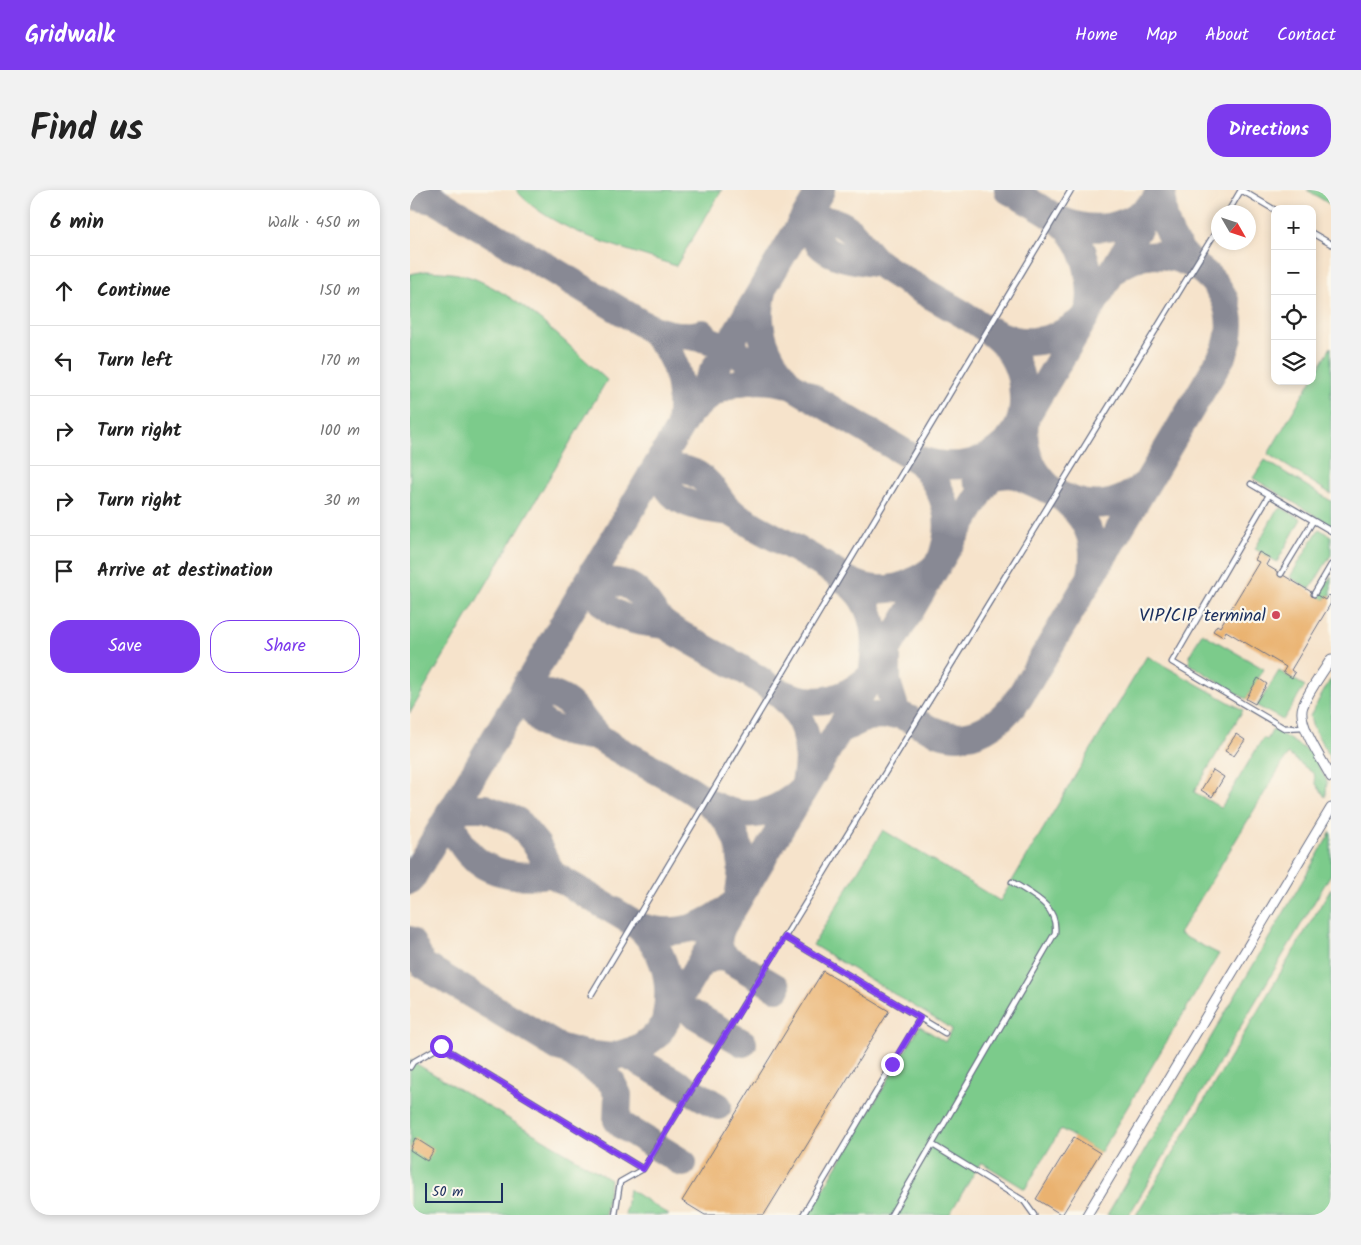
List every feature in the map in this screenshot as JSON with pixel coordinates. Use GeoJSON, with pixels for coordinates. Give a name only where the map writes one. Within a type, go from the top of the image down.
{"type":"FeatureCollection","features":[{"type":"Feature","properties":{"kind":"street"},"geometry":{"type":"LineString","coordinates":[[1331,659],[1303,706],[1302,718],[1331,778]]}},
{"type":"Feature","properties":{"kind":"street"},"geometry":{"type":"LineString","coordinates":[[1087,1215],[1331,808]]}},
{"type":"Feature","properties":{"kind":"lane"},"geometry":{"type":"LineString","coordinates":[[592,995],[1071,190]]}},
{"type":"Feature","properties":{"kind":"lane"},"geometry":{"type":"LineString","coordinates":[[1232,205],[1241,190],[1271,208]]}},
{"type":"Feature","properties":{"kind":"lane"},"geometry":{"type":"LineString","coordinates":[[1316,235],[1331,244]]}},
{"type":"Feature","properties":{"kind":"lane"},"geometry":{"type":"LineString","coordinates":[[615,1215],[620,1182],[643,1169],[1211,239]]}},
{"type":"Feature","properties":{"kind":"lane"},"geometry":{"type":"LineString","coordinates":[[1251,484],[1331,531]]}},
{"type":"Feature","properties":{"kind":"lane"},"geometry":{"type":"LineString","coordinates":[[1269,494],[1172,662],[1284,728],[1305,727]]}},
{"type":"Feature","properties":{"kind":"lane"},"geometry":{"type":"LineString","coordinates":[[1281,574],[1313,521]]}},
{"type":"Feature","properties":{"kind":"lane"},"geometry":{"type":"LineString","coordinates":[[1314,594],[1331,565]]}},
{"type":"Feature","properties":{"kind":"lane"},"geometry":{"type":"LineString","coordinates":[[891,1215],[1055,933],[1055,920],[1048,908],[1012,882]]}},
{"type":"Feature","properties":{"kind":"lane"},"geometry":{"type":"LineString","coordinates":[[785,937],[945,1033]]}},
{"type":"Feature","properties":{"kind":"lane"},"geometry":{"type":"LineString","coordinates":[[803,1215],[920,1018]]}},
{"type":"Feature","properties":{"kind":"lane"},"geometry":{"type":"LineString","coordinates":[[410,1067],[413,1062],[441,1046],[643,1169]]}},
{"type":"Feature","properties":{"kind":"lane"},"geometry":{"type":"LineString","coordinates":[[933,1145],[1024,1201],[1034,1215]]}},
{"type":"Feature","properties":{"kind":"green space"},"geometry":{"type":"Polygon","coordinates":[[[516,190],[722,190],[676,266],[612,245],[569,228],[531,205],[516,190]]]}},
{"type":"Feature","properties":{"kind":"green space"},"geometry":{"type":"Polygon","coordinates":[[[1307,190],[1331,190],[1331,205],[1307,190]]]}},
{"type":"Feature","properties":{"kind":"green space"},"geometry":{"type":"Polygon","coordinates":[[[426,271],[462,275],[482,282],[499,291],[548,326],[607,380],[410,713],[410,274],[426,271]]]}},
{"type":"Feature","properties":{"kind":"green space"},"geometry":{"type":"Polygon","coordinates":[[[1331,347],[1331,494],[1268,454],[1309,385],[1316,385],[1316,372],[1331,347]]]}},
{"type":"Feature","properties":{"kind":"green space"},"geometry":{"type":"Polygon","coordinates":[[[1265,460],[1331,501],[1331,525],[1253,478],[1265,460]]]}},
{"type":"Feature","properties":{"kind":"green space"},"geometry":{"type":"Polygon","coordinates":[[[1282,508],[1301,519],[1277,562],[1255,549],[1276,511],[1282,508]]]}},
{"type":"Feature","properties":{"kind":"green space"},"geometry":{"type":"Polygon","coordinates":[[[1319,529],[1331,536],[1331,555],[1310,589],[1290,577],[1319,529]]]}},
{"type":"Feature","properties":{"kind":"green space"},"geometry":{"type":"Polygon","coordinates":[[[1331,576],[1331,596],[1328,595],[1325,600],[1319,597],[1331,576]]]}},
{"type":"Feature","properties":{"kind":"green space"},"geometry":{"type":"Polygon","coordinates":[[[1202,633],[1264,669],[1246,699],[1190,664],[1189,656],[1202,633]]]}},
{"type":"Feature","properties":{"kind":"green space"},"geometry":{"type":"Polygon","coordinates":[[[1147,656],[1243,710],[1194,792],[1221,808],[1263,738],[1267,740],[1273,729],[1311,753],[1327,781],[1325,797],[1316,784],[1314,774],[1288,754],[1179,934],[1219,954],[1100,1153],[1061,1129],[1025,1189],[981,1162],[949,1215],[808,1215],[920,1026],[945,1042],[952,1029],[813,945],[883,830],[1000,901],[1147,656]]]}},
{"type":"Feature","properties":{"kind":"green space"},"geometry":{"type":"Polygon","coordinates":[[[1279,671],[1305,686],[1283,720],[1257,706],[1279,671]]]}},
{"type":"Feature","properties":{"kind":"green space"},"geometry":{"type":"Polygon","coordinates":[[[1330,680],[1331,760],[1312,725],[1310,716],[1330,680]]]}},
{"type":"Feature","properties":{"kind":"green space"},"geometry":{"type":"Polygon","coordinates":[[[1331,832],[1331,874],[1129,1215],[1107,1215],[1331,832]]]}},
{"type":"Feature","properties":{"kind":"green space"},"geometry":{"type":"Polygon","coordinates":[[[1331,888],[1331,1215],[1136,1215],[1331,888]]]}},
{"type":"Feature","properties":{"kind":"green space"},"geometry":{"type":"Polygon","coordinates":[[[410,1060],[610,1179],[605,1215],[410,1215],[410,1060]]]}},
{"type":"Feature","properties":{"kind":"green space"},"geometry":{"type":"Polygon","coordinates":[[[629,1189],[669,1215],[625,1215],[629,1189]]]}},
{"type":"Feature","properties":{"kind":"building","name":"VIP/CIP terminal"},"geometry":{"type":"Polygon","coordinates":[[[1259,552],[1270,558],[1266,565],[1325,600],[1328,595],[1331,596],[1331,603],[1291,670],[1295,673],[1292,678],[1283,672],[1286,667],[1226,631],[1223,637],[1213,631],[1217,625],[1220,627],[1259,562],[1255,560],[1259,552]]]}},
{"type":"Feature","properties":{"kind":"building"},"geometry":{"type":"Polygon","coordinates":[[[1258,678],[1267,684],[1255,704],[1246,699],[1258,678]]]}},
{"type":"Feature","properties":{"kind":"building"},"geometry":{"type":"Polygon","coordinates":[[[1236,734],[1245,740],[1234,756],[1225,751],[1236,734]]]}},
{"type":"Feature","properties":{"kind":"building"},"geometry":{"type":"Polygon","coordinates":[[[1213,770],[1224,777],[1212,797],[1201,790],[1213,770]]]}},
{"type":"Feature","properties":{"kind":"building"},"geometry":{"type":"Polygon","coordinates":[[[823,971],[889,1011],[764,1215],[705,1215],[682,1201],[823,971]]]}},
{"type":"Feature","properties":{"kind":"building"},"geometry":{"type":"Polygon","coordinates":[[[1074,1137],[1100,1153],[1062,1215],[1036,1199],[1074,1137]]]}},
{"type":"Feature","properties":{"kind":"building"},"geometry":{"type":"Polygon","coordinates":[[[415,1138],[434,1150],[427,1161],[410,1150],[415,1138]]]}},
{"type":"Feature","properties":{"kind":"taxiway"},"geometry":{"type":"LineString","coordinates":[[410,195],[437,201],[425,190]]}},
{"type":"Feature","properties":{"kind":"taxiway"},"geometry":{"type":"LineString","coordinates":[[410,881],[821,190]]}},
{"type":"Feature","properties":{"kind":"taxiway"},"geometry":{"type":"LineString","coordinates":[[992,331],[1002,336],[1022,341],[1032,342],[1051,338],[1083,320],[1091,299],[1091,288],[1084,255],[1070,231],[1054,217],[1008,190]]}},
{"type":"Feature","properties":{"kind":"taxiway"},"geometry":{"type":"LineString","coordinates":[[410,940],[423,965],[558,1047],[584,1054],[612,1057],[638,1049],[658,1034],[1161,190]]}},
{"type":"Feature","properties":{"kind":"taxiway"},"geometry":{"type":"LineString","coordinates":[[1113,271],[1123,264],[1153,255],[1173,258],[1195,266],[1180,250],[1169,232],[1163,212],[1163,190]]}},
{"type":"Feature","properties":{"kind":"taxiway"},"geometry":{"type":"LineString","coordinates":[[437,201],[641,323]]}},
{"type":"Feature","properties":{"kind":"taxiway"},"geometry":{"type":"LineString","coordinates":[[1058,219],[1082,226],[1105,227],[1128,221],[1149,207]]}},
{"type":"Feature","properties":{"kind":"taxiway"},"geometry":{"type":"LineString","coordinates":[[809,210],[810,226],[814,237],[821,246],[841,257],[879,264]]}},
{"type":"Feature","properties":{"kind":"taxiway"},"geometry":{"type":"LineString","coordinates":[[799,228],[812,222],[821,221],[830,221],[843,225],[881,265],[982,326],[1003,344],[1011,354],[1021,380],[1023,405],[1021,420],[1015,432],[1005,444],[989,456],[970,464],[949,466],[917,459]]}},
{"type":"Feature","properties":{"kind":"taxiway"},"geometry":{"type":"LineString","coordinates":[[897,714],[940,733],[964,736],[985,729],[995,723],[1004,716],[1019,698],[1224,353],[1230,328],[1226,304],[1215,283],[1195,266]]}},
{"type":"Feature","properties":{"kind":"taxiway"},"geometry":{"type":"LineString","coordinates":[[695,408],[716,392],[727,386],[739,383],[764,381],[791,385],[775,365],[764,342],[760,318],[763,292]]}},
{"type":"Feature","properties":{"kind":"taxiway"},"geometry":{"type":"LineString","coordinates":[[680,424],[681,394],[676,368],[663,344],[641,323],[655,330],[671,334],[695,335],[703,333]]}},
{"type":"Feature","properties":{"kind":"taxiway"},"geometry":{"type":"LineString","coordinates":[[684,335],[706,339],[727,347],[932,469]]}},
{"type":"Feature","properties":{"kind":"taxiway"},"geometry":{"type":"LineString","coordinates":[[1026,416],[1024,437],[1028,456],[1037,473],[1051,489]]}},
{"type":"Feature","properties":{"kind":"taxiway"},"geometry":{"type":"LineString","coordinates":[[661,458],[662,473],[666,485],[673,494],[693,505],[732,512]]}},
{"type":"Feature","properties":{"kind":"taxiway"},"geometry":{"type":"LineString","coordinates":[[845,579],[869,588],[894,588],[922,577],[940,561],[948,530],[946,507],[932,477],[917,459]]}},
{"type":"Feature","properties":{"kind":"taxiway"},"geometry":{"type":"LineString","coordinates":[[651,475],[674,469],[686,470],[698,475],[708,483],[731,512],[827,567],[841,577],[862,598],[871,616],[873,626],[874,655],[872,675],[850,692],[827,700],[803,700],[777,691]]}},
{"type":"Feature","properties":{"kind":"taxiway"},"geometry":{"type":"LineString","coordinates":[[976,478],[1008,474],[1016,475],[1056,493]]}},
{"type":"Feature","properties":{"kind":"taxiway"},"geometry":{"type":"LineString","coordinates":[[1091,575],[1093,550],[1087,529],[1075,510],[1056,493],[1079,502],[1101,504],[1123,499],[1144,485]]}},
{"type":"Feature","properties":{"kind":"taxiway"},"geometry":{"type":"LineString","coordinates":[[594,570],[595,586],[606,607],[626,618],[665,625]]}},
{"type":"Feature","properties":{"kind":"taxiway"},"geometry":{"type":"LineString","coordinates":[[584,588],[607,582],[619,582],[631,587],[641,595],[657,617],[667,626],[771,688],[785,699],[795,711],[804,730],[808,749],[804,788],[782,805],[760,813],[737,813],[711,804]]}},
{"type":"Feature","properties":{"kind":"taxiway"},"geometry":{"type":"LineString","coordinates":[[838,731],[867,717],[897,714],[887,682],[887,650]]}},
{"type":"Feature","properties":{"kind":"taxiway"},"geometry":{"type":"LineString","coordinates":[[527,682],[533,710],[548,726],[571,733],[598,737]]}},
{"type":"Feature","properties":{"kind":"taxiway"},"geometry":{"type":"LineString","coordinates":[[516,701],[531,695],[541,694],[556,696],[564,700],[575,709],[600,738],[704,799],[719,811],[734,833],[738,842],[742,871],[737,901],[714,918],[690,928],[664,931],[636,925]]}},
{"type":"Feature","properties":{"kind":"taxiway"},"geometry":{"type":"LineString","coordinates":[[552,874],[516,875],[500,872],[486,866],[474,858],[463,846],[455,831],[449,813],[467,808],[485,808],[517,821],[537,845],[552,874],[634,923],[644,932],[653,942],[664,965],[668,990],[666,1016]]}},
{"type":"Feature","properties":{"kind":"taxiway"},"geometry":{"type":"LineString","coordinates":[[697,968],[711,958],[728,959],[722,952],[718,940],[722,927]]}},
{"type":"Feature","properties":{"kind":"taxiway"},"geometry":{"type":"LineString","coordinates":[[728,959],[777,988]]}},
{"type":"Feature","properties":{"kind":"taxiway"},"geometry":{"type":"LineString","coordinates":[[693,1014],[743,1043]]}},
{"type":"Feature","properties":{"kind":"taxiway"},"geometry":{"type":"LineString","coordinates":[[625,1054],[718,1106]]}},
{"type":"Feature","properties":{"kind":"taxiway"},"geometry":{"type":"LineString","coordinates":[[575,1056],[611,1081],[618,1095],[617,1120],[623,1126],[683,1163]]}},
{"type":"Feature","properties":{"kind":"place","name":"VIP/CIP terminal"},"geometry":{"type":"Point","coordinates":[1276,615]}},
{"type":"Feature","properties":{"kind":"route"},"geometry":{"type":"LineString","coordinates":[[441,1046],[643,1169],[785,937],[920,1018],[892,1064]]}}]}
